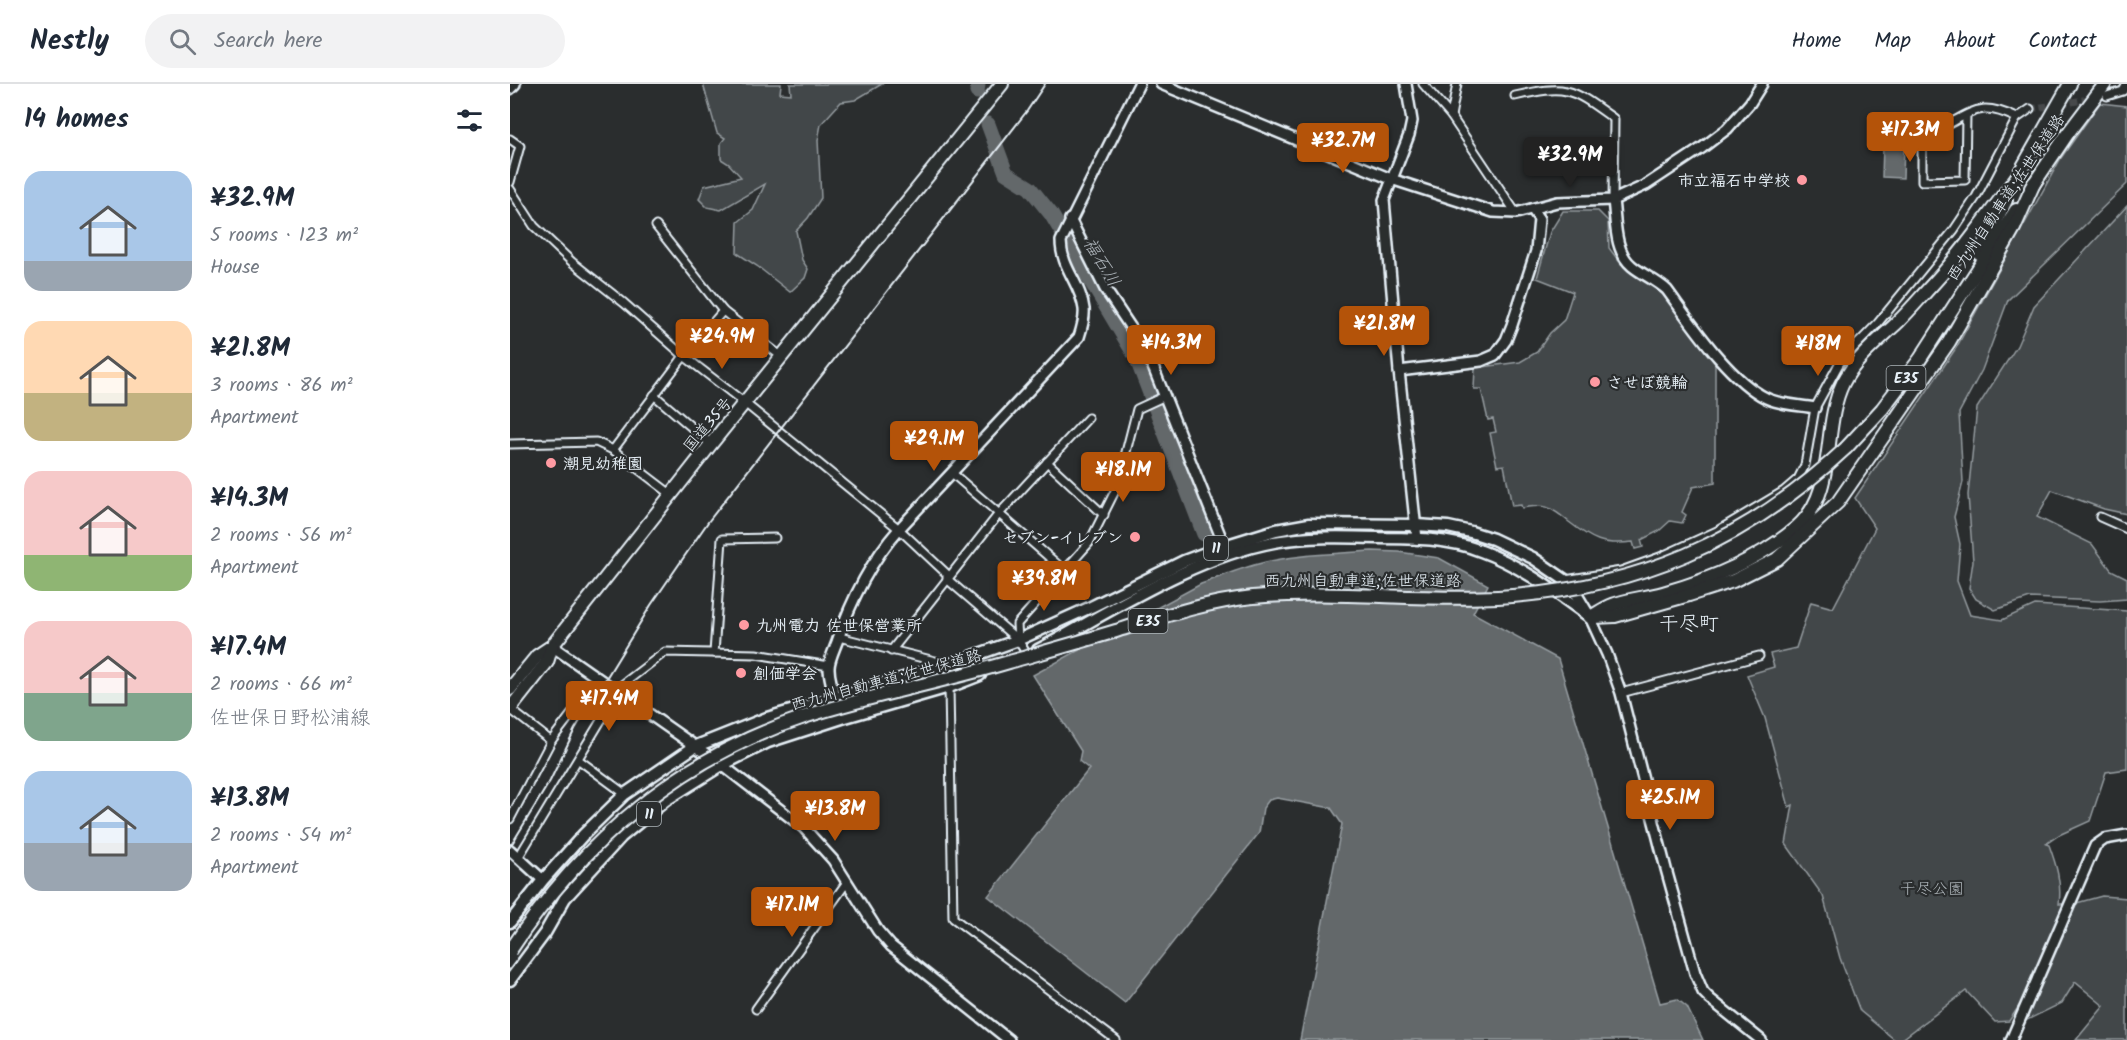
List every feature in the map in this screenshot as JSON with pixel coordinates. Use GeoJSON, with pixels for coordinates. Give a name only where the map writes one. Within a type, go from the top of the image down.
{"type":"FeatureCollection","features":[{"type":"Feature","properties":{"kind":"highway","name":"国道35号"},"geometry":{"type":"LineString","coordinates":[[510,689],[537,656],[552,646],[711,444],[746,404],[1002,84]]}},
{"type":"Feature","properties":{"kind":"highway","name":"西九州自動車道;佐世保道路"},"geometry":{"type":"LineString","coordinates":[[1955,301],[2019,174],[2070,84]]}},
{"type":"Feature","properties":{"kind":"highway","name":"西九州自動車道;佐世保道路"},"geometry":{"type":"LineString","coordinates":[[510,951],[552,892],[616,824],[687,772],[730,747],[788,723],[909,688],[982,670],[1203,605],[1296,594],[1496,597],[1574,589],[1627,576],[1666,563],[1740,529],[1785,500],[1846,448],[1882,409],[1920,359],[1955,301],[2068,133],[2106,90]]}},
{"type":"Feature","properties":{"kind":"highway"},"geometry":{"type":"LineString","coordinates":[[1590,617],[1611,606],[1664,593],[1753,558],[1799,526],[1818,500],[1824,478],[1832,416],[1845,380],[1867,351],[1940,277],[2019,174]]}},
{"type":"Feature","properties":{"kind":"highway"},"geometry":{"type":"LineString","coordinates":[[1590,617],[1615,616],[1733,581],[1777,559],[1838,502],[1949,342],[2014,228],[2034,183]]}},
{"type":"Feature","properties":{"kind":"highway","name":"国道35号"},"geometry":{"type":"LineString","coordinates":[[510,709],[547,662],[552,646]]}},
{"type":"Feature","properties":{"kind":"main road","name":"11"},"geometry":{"type":"LineString","coordinates":[[510,980],[545,933],[565,898],[621,837],[666,800],[722,765],[768,742],[949,687],[1028,656],[1226,550],[1276,530],[1309,524],[1416,525],[1448,527],[1493,539],[1533,558],[1565,579],[1590,617]]}},
{"type":"Feature","properties":{"kind":"main road","name":"11"},"geometry":{"type":"LineString","coordinates":[[510,922],[584,834],[625,794],[694,747],[767,718],[948,664],[1018,640],[1091,608],[1184,561],[1226,550],[1302,539],[1353,537],[1460,543],[1505,561],[1532,576],[1590,617]]}},
{"type":"Feature","properties":{"kind":"street"},"geometry":{"type":"LineString","coordinates":[[510,89],[515,84]]}},
{"type":"Feature","properties":{"kind":"street"},"geometry":{"type":"LineString","coordinates":[[842,718],[829,666],[850,605],[865,575],[899,529],[1079,337],[1084,307],[1061,254],[1061,241],[1139,84]]}},
{"type":"Feature","properties":{"kind":"street"},"geometry":{"type":"LineString","coordinates":[[1161,84],[1391,179],[1493,212],[1516,213],[1557,202],[1613,200],[1646,185],[1727,129],[1750,103],[1762,84]]}},
{"type":"Feature","properties":{"kind":"street"},"geometry":{"type":"LineString","coordinates":[[1406,84],[1412,121],[1409,135],[1384,200],[1399,371],[1418,539]]}},
{"type":"Feature","properties":{"kind":"street"},"geometry":{"type":"LineString","coordinates":[[1423,84],[1451,116],[1516,213]]}},
{"type":"Feature","properties":{"kind":"street"},"geometry":{"type":"LineString","coordinates":[[1451,116],[1457,84]]}},
{"type":"Feature","properties":{"kind":"street"},"geometry":{"type":"LineString","coordinates":[[2106,90],[2123,91],[2127,84]]}},
{"type":"Feature","properties":{"kind":"street"},"geometry":{"type":"LineString","coordinates":[[1515,96],[1551,86],[1569,88],[1614,119],[1613,200],[1619,244],[1624,259],[1634,268],[1655,279],[1667,290],[1728,368],[1749,387],[1767,399],[1815,408]]}},
{"type":"Feature","properties":{"kind":"street"},"geometry":{"type":"LineString","coordinates":[[1965,115],[1965,180],[1922,181],[1922,133],[1936,131],[1965,115],[1988,107],[2017,118]]}},
{"type":"Feature","properties":{"kind":"street"},"geometry":{"type":"LineString","coordinates":[[1565,579],[1621,571],[1660,557],[1717,531],[1784,491],[1798,479],[1805,465],[1815,408],[1840,362],[1878,323],[1954,230],[1976,197],[2017,118],[2030,109]]}},
{"type":"Feature","properties":{"kind":"street"},"geometry":{"type":"LineString","coordinates":[[510,139],[520,146],[510,182]]}},
{"type":"Feature","properties":{"kind":"street"},"geometry":{"type":"LineString","coordinates":[[510,189],[534,226],[572,262],[624,303],[684,356],[899,529],[947,574],[947,579],[1018,640],[1028,656]]}},
{"type":"Feature","properties":{"kind":"street"},"geometry":{"type":"LineString","coordinates":[[1399,371],[1481,361],[1495,355],[1506,340],[1536,251],[1539,219],[1532,209]]}},
{"type":"Feature","properties":{"kind":"street"},"geometry":{"type":"LineString","coordinates":[[1070,219],[1105,289],[1147,352],[1162,397],[1226,550]]}},
{"type":"Feature","properties":{"kind":"street"},"geometry":{"type":"LineString","coordinates":[[656,226],[723,311],[782,357]]}},
{"type":"Feature","properties":{"kind":"street"},"geometry":{"type":"LineString","coordinates":[[613,450],[684,356],[723,311]]}},
{"type":"Feature","properties":{"kind":"street"},"geometry":{"type":"LineString","coordinates":[[654,395],[711,444]]}},
{"type":"Feature","properties":{"kind":"street"},"geometry":{"type":"LineString","coordinates":[[1018,640],[1017,624],[1089,543],[1104,515],[1117,487],[1137,409],[1162,397]]}},
{"type":"Feature","properties":{"kind":"street"},"geometry":{"type":"LineString","coordinates":[[891,651],[998,515],[1088,418]]}},
{"type":"Feature","properties":{"kind":"street"},"geometry":{"type":"LineString","coordinates":[[510,444],[596,442],[613,450],[672,495]]}},
{"type":"Feature","properties":{"kind":"street"},"geometry":{"type":"LineString","coordinates":[[1047,462],[1104,515]]}},
{"type":"Feature","properties":{"kind":"street"},"geometry":{"type":"LineString","coordinates":[[952,473],[1065,571]]}},
{"type":"Feature","properties":{"kind":"street"},"geometry":{"type":"LineString","coordinates":[[2100,517],[2127,529]]}},
{"type":"Feature","properties":{"kind":"street"},"geometry":{"type":"LineString","coordinates":[[714,653],[722,538],[775,538]]}},
{"type":"Feature","properties":{"kind":"street"},"geometry":{"type":"LineString","coordinates":[[1590,617],[1621,693],[1695,973],[1703,992],[1761,1040]]}},
{"type":"Feature","properties":{"kind":"street"},"geometry":{"type":"LineString","coordinates":[[839,637],[948,664]]}},
{"type":"Feature","properties":{"kind":"street"},"geometry":{"type":"LineString","coordinates":[[552,646],[722,765],[804,828],[833,860],[878,931],[891,946],[1004,1039]]}},
{"type":"Feature","properties":{"kind":"street"},"geometry":{"type":"LineString","coordinates":[[519,858],[623,684],[666,651],[756,654],[829,666]]}},
{"type":"Feature","properties":{"kind":"street"},"geometry":{"type":"LineString","coordinates":[[1621,693],[1759,656]]}},
{"type":"Feature","properties":{"kind":"street"},"geometry":{"type":"LineString","coordinates":[[510,819],[551,741],[599,678]]}},
{"type":"Feature","properties":{"kind":"street"},"geometry":{"type":"LineString","coordinates":[[949,687],[953,918],[1116,1040]]}},
{"type":"Feature","properties":{"kind":"street"},"geometry":{"type":"LineString","coordinates":[[510,709],[551,741]]}},
{"type":"Feature","properties":{"kind":"street"},"geometry":{"type":"LineString","coordinates":[[579,760],[625,794]]}},
{"type":"Feature","properties":{"kind":"street"},"geometry":{"type":"LineString","coordinates":[[2011,1040],[2095,846],[2105,839],[2127,835]]}},
{"type":"Feature","properties":{"kind":"street"},"geometry":{"type":"LineString","coordinates":[[510,850],[543,880]]}},
{"type":"Feature","properties":{"kind":"street"},"geometry":{"type":"LineString","coordinates":[[756,1008],[847,882]]}},
{"type":"Feature","properties":{"kind":"green space"},"geometry":{"type":"Polygon","coordinates":[[[703,84],[781,84],[780,93],[791,94],[790,84],[882,84],[855,100],[841,102],[821,124],[818,140],[821,198],[796,231],[802,260],[808,269],[805,278],[790,292],[737,253],[738,222],[753,210],[765,184],[721,210],[707,207],[699,199],[704,186],[741,177],[721,159],[721,143],[725,138],[717,133],[703,84]]]}},
{"type":"Feature","properties":{"kind":"green space","name":"干尽公園"},"geometry":{"type":"Polygon","coordinates":[[[2100,103],[2127,106],[2127,184],[2008,300],[1982,370],[1959,413],[1963,482],[1954,517],[1960,544],[1957,581],[1970,615],[2002,620],[2035,605],[2127,611],[2127,769],[2106,772],[2090,821],[2059,835],[2046,844],[2049,845],[2058,874],[2059,904],[2073,904],[2102,896],[2127,898],[2127,1040],[2076,1040],[2104,1006],[2075,982],[2062,1003],[2025,1021],[2035,996],[2019,1006],[2009,1021],[1995,1022],[1966,991],[1901,1040],[1895,1040],[1860,1011],[1840,958],[1823,896],[1786,844],[1793,805],[1789,807],[1765,718],[1747,675],[1774,667],[1770,654],[1796,648],[1811,602],[1833,608],[1875,528],[1855,498],[1956,348],[2061,158],[2100,103]]]}},
{"type":"Feature","properties":{"kind":"green space"},"geometry":{"type":"Polygon","coordinates":[[[2127,206],[2127,514],[2104,509],[2052,490],[2037,517],[2092,544],[2111,570],[2127,578],[2127,599],[2100,601],[2030,598],[1995,610],[1976,599],[1969,588],[1973,561],[1968,495],[1977,408],[2017,346],[2034,306],[2127,206]]]}},
{"type":"Feature","properties":{"kind":"green space","name":"させぼ競輪"},"geometry":{"type":"Polygon","coordinates":[[[1563,211],[1598,211],[1608,221],[1609,248],[1621,264],[1654,284],[1666,295],[1715,359],[1715,483],[1693,487],[1682,512],[1686,515],[1682,523],[1670,521],[1659,531],[1641,540],[1643,547],[1635,549],[1633,542],[1614,543],[1591,537],[1546,507],[1512,506],[1504,465],[1497,466],[1490,433],[1496,432],[1493,419],[1488,420],[1481,389],[1474,389],[1475,368],[1520,362],[1537,352],[1550,333],[1564,320],[1573,292],[1537,278],[1550,232],[1563,211]]]}},
{"type":"Feature","properties":{"kind":"shaded area"},"geometry":{"type":"Polygon","coordinates":[[[1883,145],[1904,146],[1903,178],[1882,177],[1883,145]]]}},
{"type":"Feature","properties":{"kind":"shaded area"},"geometry":{"type":"Polygon","coordinates":[[[1372,551],[1399,552],[1439,558],[1488,585],[1473,613],[1558,659],[1660,1003],[1677,999],[1687,1007],[1703,1040],[1300,1040],[1342,824],[1331,808],[1277,798],[1269,800],[1263,808],[1259,833],[1125,1003],[988,896],[1089,769],[1079,761],[1081,751],[1033,675],[1201,584],[1229,573],[1286,558],[1372,551]]]}},
{"type":"Feature","properties":{"kind":"waterway","name":"福石川"},"geometry":{"type":"LineString","coordinates":[[977,92],[978,84]]}},
{"type":"Feature","properties":{"kind":"waterway","name":"福石川"},"geometry":{"type":"LineString","coordinates":[[988,124],[1006,173],[1030,188],[1051,214],[1136,357],[1204,534]]}},
{"type":"Feature","properties":{"kind":"tunnel"},"geometry":{"type":"LineString","coordinates":[[2030,109],[2107,96]]}},
{"type":"Feature","properties":{"kind":"railway"},"geometry":{"type":"LineString","coordinates":[[510,847],[550,781],[575,729],[651,605],[708,522],[1027,111],[1045,84]]}},
{"type":"Feature","properties":{"kind":"place","name":"市立福石中学校"},"geometry":{"type":"Point","coordinates":[1802,180]}},
{"type":"Feature","properties":{"kind":"place","name":"させぼ競輪"},"geometry":{"type":"Point","coordinates":[1595,382]}},
{"type":"Feature","properties":{"kind":"place","name":"潮見幼稚園"},"geometry":{"type":"Point","coordinates":[551,463]}},
{"type":"Feature","properties":{"kind":"place","name":"セブン-イレブン"},"geometry":{"type":"Point","coordinates":[1135,537]}},
{"type":"Feature","properties":{"kind":"place","name":"九州電力 佐世保営業所"},"geometry":{"type":"Point","coordinates":[744,625]}},
{"type":"Feature","properties":{"kind":"place","name":"創価学会"},"geometry":{"type":"Point","coordinates":[741,673]}},
{"type":"Feature","properties":{"kind":"district","name":"干尽町"},"geometry":{"type":"Point","coordinates":[1689,623]}}]}
